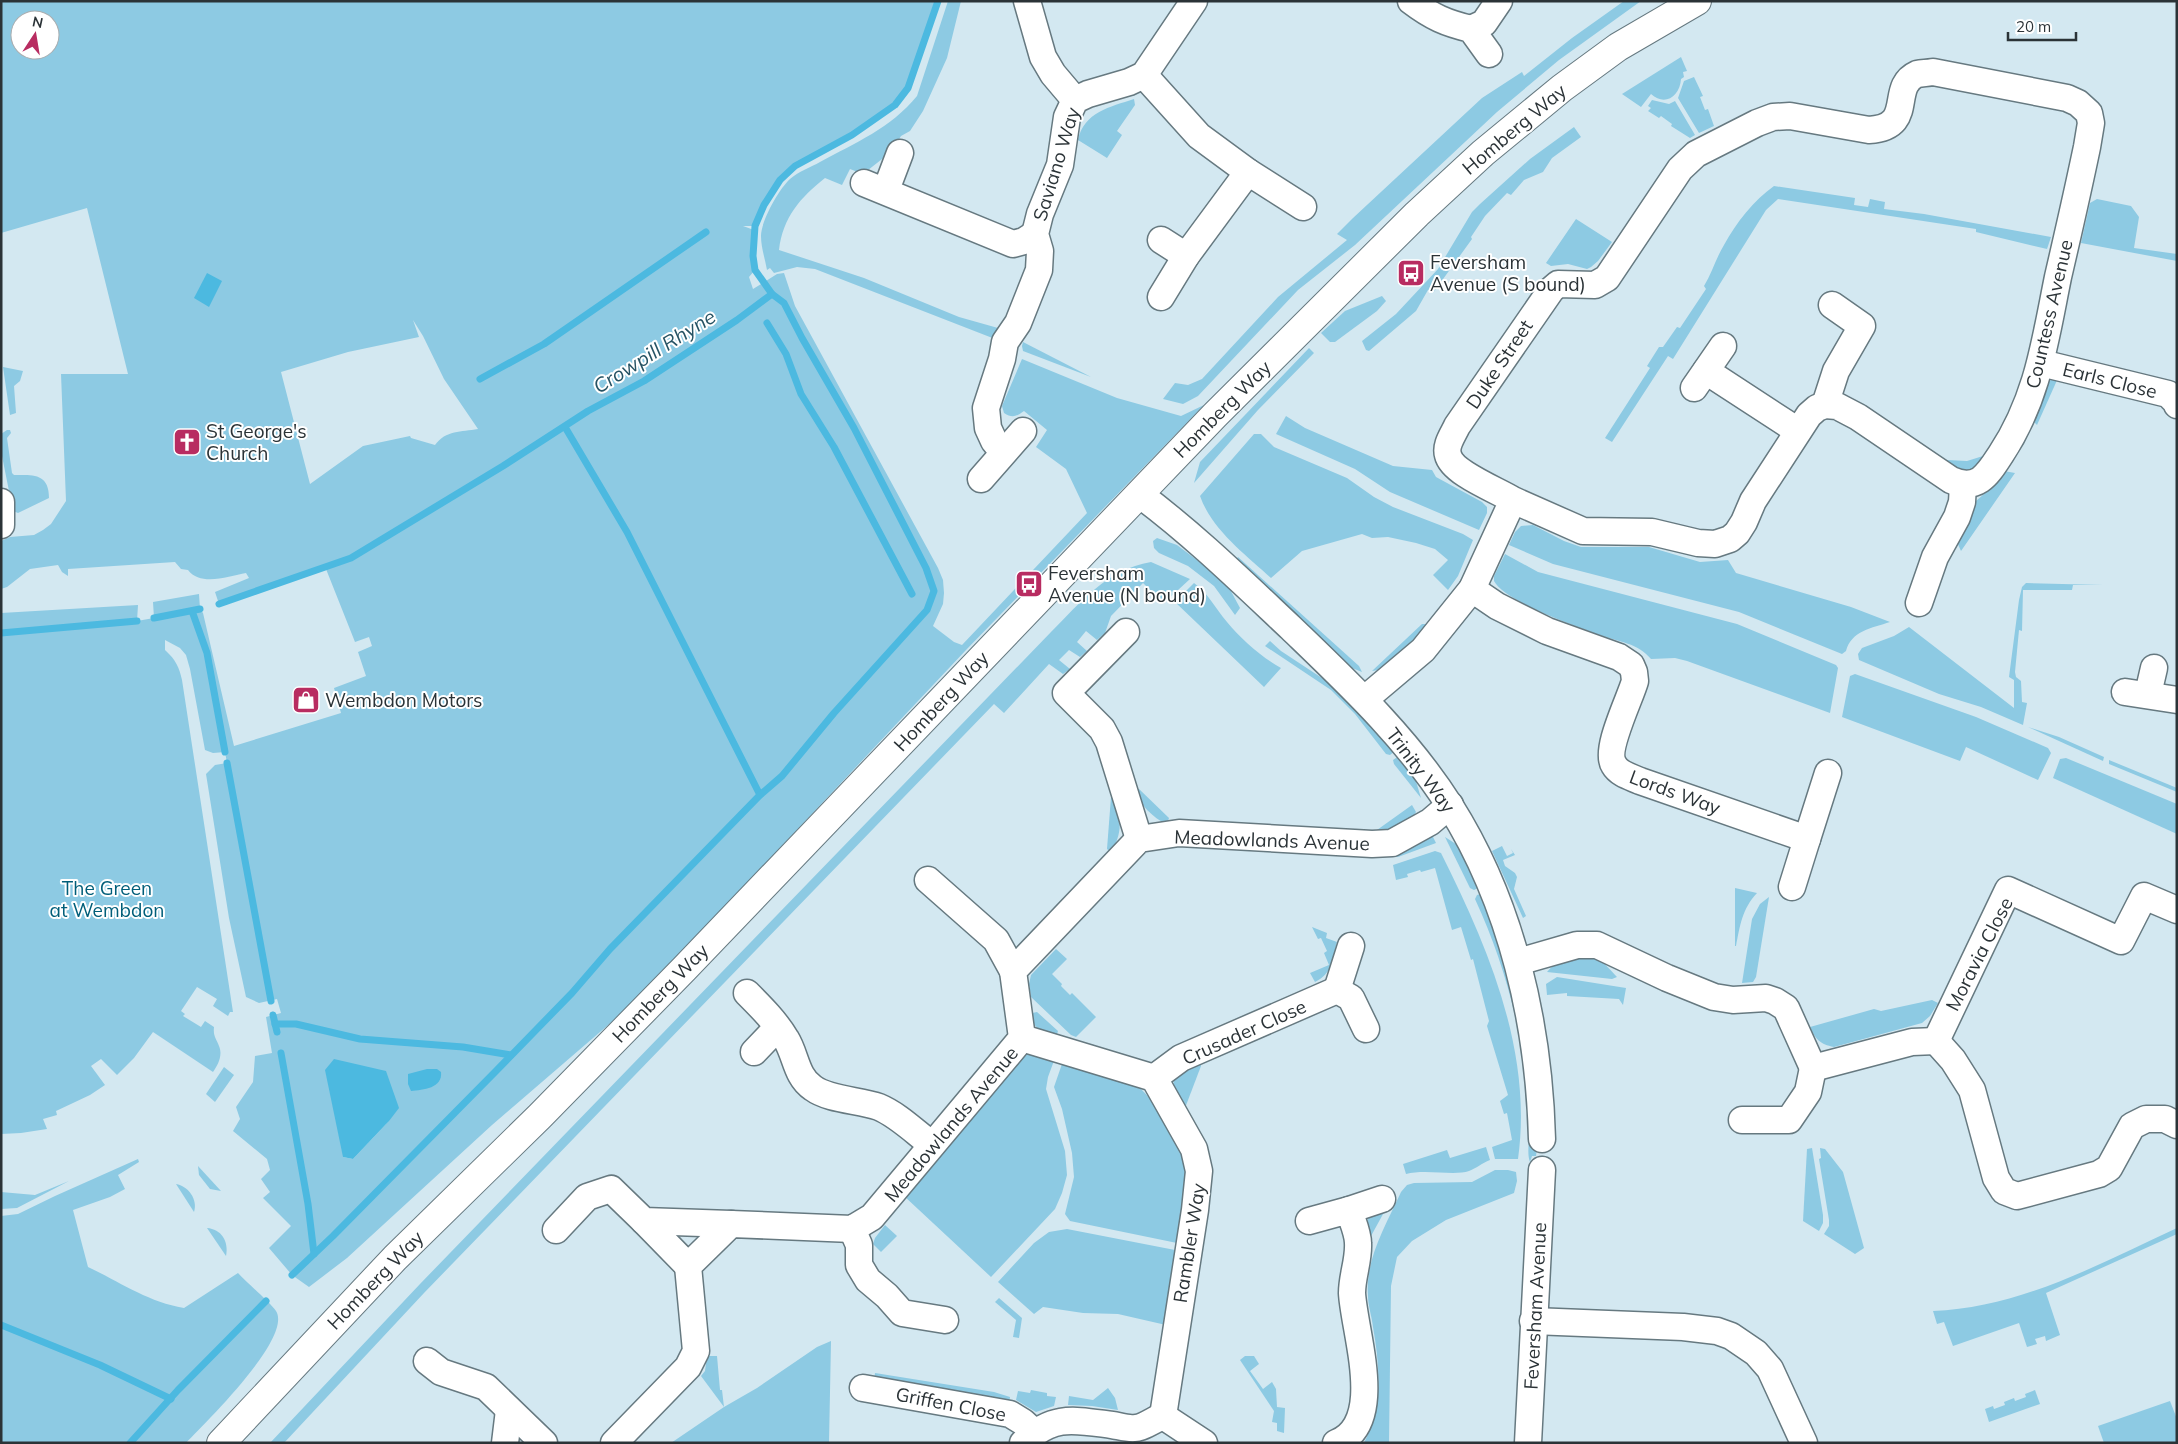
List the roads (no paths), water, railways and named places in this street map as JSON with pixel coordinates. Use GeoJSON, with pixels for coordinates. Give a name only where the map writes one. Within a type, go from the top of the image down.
{"type":"FeatureCollection","features":[{"type":"Feature","properties":{"kind":"main road","name":"Homberg Way"},"geometry":{"type":"LineString","coordinates":[[221,1443],[395,1258],[684,969],[1138,494],[1417,214],[1483,153],[1534,110],[1618,47],[1697,1]]}},
{"type":"Feature","properties":{"kind":"street"},"geometry":{"type":"LineString","coordinates":[[1027,1],[1043,57],[1075,100]]}},
{"type":"Feature","properties":{"kind":"street"},"geometry":{"type":"LineString","coordinates":[[1194,1],[1144,75],[1199,136],[1248,172],[1303,207]]}},
{"type":"Feature","properties":{"kind":"street"},"geometry":{"type":"LineString","coordinates":[[1411,1],[1445,23],[1471,29],[1484,23],[1499,1]]}},
{"type":"Feature","properties":{"kind":"street"},"geometry":{"type":"LineString","coordinates":[[1471,29],[1489,54]]}},
{"type":"Feature","properties":{"kind":"street","name":"Duke Street"},"geometry":{"type":"LineString","coordinates":[[1513,500],[1454,466],[1448,456],[1448,444],[1457,426],[1551,290],[1558,284],[1595,285],[1607,278],[1680,169],[1688,160],[1701,151],[1756,123],[1773,117],[1790,116],[1851,128],[1876,130],[1892,124],[1897,115],[1907,81],[1918,74],[1933,72],[2053,95],[2078,103],[2089,113],[2090,123],[2087,147]]}},
{"type":"Feature","properties":{"kind":"street","name":"Saviano Way"},"geometry":{"type":"LineString","coordinates":[[1003,452],[994,441],[988,428],[986,408],[1002,359],[1005,342],[1018,323],[1039,270],[1040,251],[1035,234],[1040,214],[1060,165],[1067,117],[1075,100],[1144,75]]}},
{"type":"Feature","properties":{"kind":"street","name":"Countess Avenue"},"geometry":{"type":"LineString","coordinates":[[1963,485],[1974,484],[1988,474],[2024,413],[2041,363],[2087,147]]}},
{"type":"Feature","properties":{"kind":"street"},"geometry":{"type":"LineString","coordinates":[[900,153],[875,186],[1013,244],[1024,241],[1035,234]]}},
{"type":"Feature","properties":{"kind":"street"},"geometry":{"type":"LineString","coordinates":[[1161,297],[1186,256],[1248,172]]}},
{"type":"Feature","properties":{"kind":"street"},"geometry":{"type":"LineString","coordinates":[[1161,240],[1186,256]]}},
{"type":"Feature","properties":{"kind":"street"},"geometry":{"type":"LineString","coordinates":[[1825,405],[1836,371],[1862,326],[1832,305]]}},
{"type":"Feature","properties":{"kind":"street"},"geometry":{"type":"LineString","coordinates":[[1723,346],[1700,379],[1798,432]]}},
{"type":"Feature","properties":{"kind":"street","name":"Earls Close"},"geometry":{"type":"LineString","coordinates":[[2041,363],[2168,394],[2177,402]]}},
{"type":"Feature","properties":{"kind":"street"},"geometry":{"type":"LineString","coordinates":[[1365,699],[1423,650],[1472,588],[1513,500],[1583,531],[1652,532],[1698,543],[1715,544],[1730,539],[1737,533],[1753,501],[1809,415],[1816,408],[1825,405],[1837,406],[1858,417],[1951,480],[1963,485],[1962,502],[1957,517],[1935,557],[1919,603]]}},
{"type":"Feature","properties":{"kind":"street"},"geometry":{"type":"LineString","coordinates":[[981,479],[1022,431]]}},
{"type":"Feature","properties":{"kind":"street","name":"Trinity Way"},"geometry":{"type":"LineString","coordinates":[[1138,494],[1168,516],[1274,612],[1365,699],[1406,746],[1450,805],[1486,874],[1518,962],[1534,1037],[1540,1088],[1542,1139]]}},
{"type":"Feature","properties":{"kind":"street"},"geometry":{"type":"LineString","coordinates":[[1,502],[1,525]]}},
{"type":"Feature","properties":{"kind":"street","name":"Lords Way"},"geometry":{"type":"LineString","coordinates":[[1472,588],[1497,606],[1548,631],[1620,656],[1630,665],[1634,672],[1635,681],[1611,754],[1613,765],[1623,774],[1808,839]]}},
{"type":"Feature","properties":{"kind":"street"},"geometry":{"type":"LineString","coordinates":[[928,880],[996,940],[1013,971],[1139,840],[1109,742],[1102,729],[1057,686],[1126,632]]}},
{"type":"Feature","properties":{"kind":"street"},"geometry":{"type":"LineString","coordinates":[[2154,668],[2136,693],[2177,700]]}},
{"type":"Feature","properties":{"kind":"street"},"geometry":{"type":"LineString","coordinates":[[1792,886],[1828,772]]}},
{"type":"Feature","properties":{"kind":"street","name":"Meadowlands Avenue"},"geometry":{"type":"LineString","coordinates":[[1139,840],[1179,832],[1372,844],[1392,843],[1430,822],[1450,805]]}},
{"type":"Feature","properties":{"kind":"street","name":"Moravia Close"},"geometry":{"type":"LineString","coordinates":[[1936,1042],[2008,890],[2121,941],[2144,896],[2177,910]]}},
{"type":"Feature","properties":{"kind":"street"},"geometry":{"type":"LineString","coordinates":[[1518,962],[1577,945],[1597,945],[1666,978],[1714,997],[1734,1000],[1766,998],[1786,1008],[1813,1068],[1808,1092],[1789,1120],[1742,1120]]}},
{"type":"Feature","properties":{"kind":"street"},"geometry":{"type":"LineString","coordinates":[[1351,946],[1336,990],[1351,998],[1366,1028]]}},
{"type":"Feature","properties":{"kind":"street","name":"Meadowlands Avenue"},"geometry":{"type":"LineString","coordinates":[[852,1229],[872,1217],[894,1193],[931,1144],[1022,1038],[1013,971]]}},
{"type":"Feature","properties":{"kind":"street","name":"Crusader Close"},"geometry":{"type":"LineString","coordinates":[[1154,1078],[1181,1058],[1336,990]]}},
{"type":"Feature","properties":{"kind":"street"},"geometry":{"type":"LineString","coordinates":[[747,993],[767,1013],[786,1039],[805,1082],[814,1090],[878,1107],[890,1113],[931,1144]]}},
{"type":"Feature","properties":{"kind":"street"},"geometry":{"type":"LineString","coordinates":[[754,1052],[777,1028]]}},
{"type":"Feature","properties":{"kind":"street"},"geometry":{"type":"LineString","coordinates":[[1022,1038],[1154,1078]]}},
{"type":"Feature","properties":{"kind":"street"},"geometry":{"type":"LineString","coordinates":[[1813,1068],[1912,1042],[1936,1042],[1952,1060],[1972,1090],[1996,1178],[2004,1191],[2017,1196],[2099,1174],[2109,1168],[2132,1126],[2146,1119],[2165,1120],[2177,1125]]}},
{"type":"Feature","properties":{"kind":"street","name":"Rambler Way"},"geometry":{"type":"LineString","coordinates":[[1154,1078],[1194,1149],[1199,1172],[1196,1210],[1163,1416]]}},
{"type":"Feature","properties":{"kind":"street","name":"Feversham Avenue"},"geometry":{"type":"LineString","coordinates":[[1528,1443],[1542,1170]]}},
{"type":"Feature","properties":{"kind":"street"},"geometry":{"type":"LineString","coordinates":[[556,1230],[586,1197],[611,1189],[688,1266],[696,1351],[693,1360],[614,1443]]}},
{"type":"Feature","properties":{"kind":"street"},"geometry":{"type":"LineString","coordinates":[[1309,1221],[1382,1199]]}},
{"type":"Feature","properties":{"kind":"street"},"geometry":{"type":"LineString","coordinates":[[1336,1443],[1348,1436],[1356,1427],[1362,1411],[1364,1391],[1364,1370],[1352,1294],[1352,1280],[1358,1243],[1350,1210]]}},
{"type":"Feature","properties":{"kind":"street"},"geometry":{"type":"LineString","coordinates":[[644,1221],[852,1229],[859,1245],[860,1265],[868,1280],[887,1296],[902,1313],[945,1320]]}},
{"type":"Feature","properties":{"kind":"street"},"geometry":{"type":"LineString","coordinates":[[688,1266],[731,1224]]}},
{"type":"Feature","properties":{"kind":"street"},"geometry":{"type":"LineString","coordinates":[[1533,1321],[1683,1327],[1717,1331],[1731,1336],[1756,1353],[1770,1369],[1804,1443]]}},
{"type":"Feature","properties":{"kind":"street"},"geometry":{"type":"LineString","coordinates":[[427,1361],[441,1372],[486,1387],[544,1443]]}},
{"type":"Feature","properties":{"kind":"street","name":"Griffen Close"},"geometry":{"type":"LineString","coordinates":[[863,1388],[1010,1414],[1023,1422],[1028,1438],[1047,1424],[1078,1420],[1136,1429],[1163,1416]]}},
{"type":"Feature","properties":{"kind":"street"},"geometry":{"type":"LineString","coordinates":[[505,1443],[509,1410]]}},
{"type":"Feature","properties":{"kind":"street"},"geometry":{"type":"LineString","coordinates":[[1163,1416],[1204,1443]]}},
{"type":"Feature","properties":{"kind":"waterway","name":"Crowpill Rhyne"},"geometry":{"type":"LineString","coordinates":[[219,604],[351,558],[503,466],[588,411],[644,381],[737,320],[772,294],[755,270],[753,256],[755,226],[764,205],[780,180],[795,166],[852,135],[895,105],[908,88],[938,1]]}},
{"type":"Feature","properties":{"kind":"waterway"},"geometry":{"type":"LineString","coordinates":[[480,379],[544,344],[706,232]]}},
{"type":"Feature","properties":{"kind":"waterway"},"geometry":{"type":"LineString","coordinates":[[292,1275],[496,1071],[572,993],[610,949],[760,795],[782,776],[834,713],[927,610],[934,591],[926,568],[854,428],[784,303],[772,294]]}},
{"type":"Feature","properties":{"kind":"waterway"},"geometry":{"type":"LineString","coordinates":[[767,323],[786,354],[801,394],[834,447],[912,594]]}},
{"type":"Feature","properties":{"kind":"waterway"},"geometry":{"type":"LineString","coordinates":[[565,427],[627,532],[760,795]]}},
{"type":"Feature","properties":{"kind":"waterway","name":"Crowpill Rhyne"},"geometry":{"type":"LineString","coordinates":[[154,618],[200,609]]}},
{"type":"Feature","properties":{"kind":"waterway"},"geometry":{"type":"LineString","coordinates":[[192,611],[207,653],[225,752]]}},
{"type":"Feature","properties":{"kind":"waterway","name":"Crowpill Rhyne"},"geometry":{"type":"LineString","coordinates":[[1,633],[137,621]]}},
{"type":"Feature","properties":{"kind":"waterway"},"geometry":{"type":"LineString","coordinates":[[227,763],[271,1001]]}},
{"type":"Feature","properties":{"kind":"waterway"},"geometry":{"type":"LineString","coordinates":[[273,1015],[277,1032]]}},
{"type":"Feature","properties":{"kind":"waterway"},"geometry":{"type":"LineString","coordinates":[[275,1024],[296,1024],[360,1039],[463,1047],[511,1055]]}},
{"type":"Feature","properties":{"kind":"waterway"},"geometry":{"type":"LineString","coordinates":[[281,1053],[308,1204],[314,1254]]}},
{"type":"Feature","properties":{"kind":"waterway"},"geometry":{"type":"LineString","coordinates":[[130,1443],[178,1390],[266,1301]]}},
{"type":"Feature","properties":{"kind":"waterway"},"geometry":{"type":"LineString","coordinates":[[1,1325],[100,1365],[171,1399]]}},
{"type":"Feature","properties":{"kind":"place","name":"Feversham Avenue (S bound)"},"geometry":{"type":"Point","coordinates":[1411,273]}},
{"type":"Feature","properties":{"kind":"place","name":"St George's Church"},"geometry":{"type":"Point","coordinates":[187,442]}},
{"type":"Feature","properties":{"kind":"place","name":"Feversham Avenue (N bound)"},"geometry":{"type":"Point","coordinates":[1029,584]}},
{"type":"Feature","properties":{"kind":"place","name":"Wembdon Motors"},"geometry":{"type":"Point","coordinates":[306,700]}},
{"type":"Feature","properties":{"kind":"park label","name":"The Green at Wembdon"},"geometry":{"type":"Point","coordinates":[107,899]}}]}
